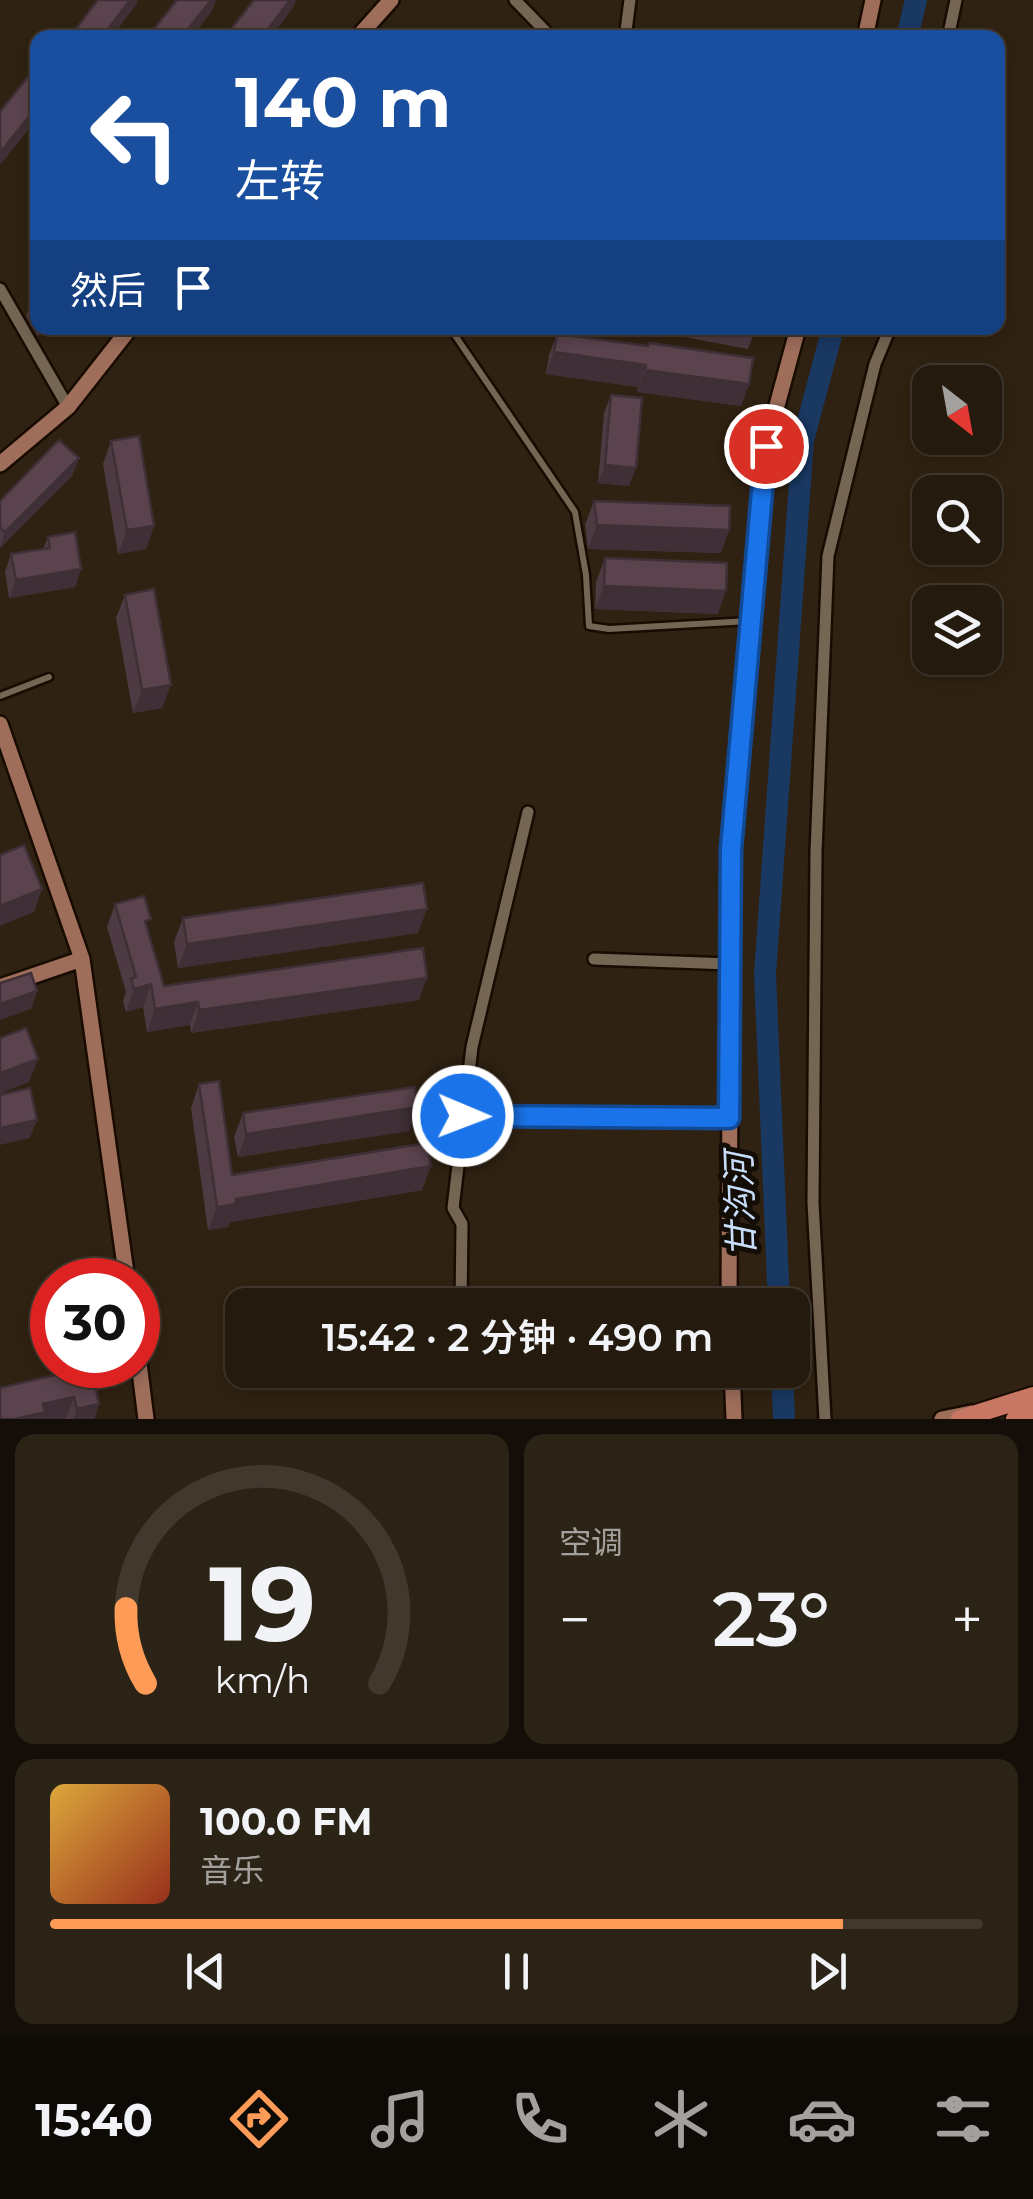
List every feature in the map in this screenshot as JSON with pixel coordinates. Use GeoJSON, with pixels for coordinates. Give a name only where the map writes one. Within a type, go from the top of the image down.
{"type":"FeatureCollection","features":[{"type":"Feature","properties":{"kind":"main road"},"geometry":{"type":"LineString","coordinates":[[960,1419],[1033,1396]]}},
{"type":"Feature","properties":{"kind":"main road"},"geometry":{"type":"LineString","coordinates":[[1014,1419],[1033,1414]]}},
{"type":"Feature","properties":{"kind":"street"},"geometry":{"type":"LineString","coordinates":[[364,30],[391,0]]}},
{"type":"Feature","properties":{"kind":"street"},"geometry":{"type":"LineString","coordinates":[[515,0],[544,30]]}},
{"type":"Feature","properties":{"kind":"street"},"geometry":{"type":"LineString","coordinates":[[625,30],[630,0]]}},
{"type":"Feature","properties":{"kind":"street"},"geometry":{"type":"LineString","coordinates":[[866,30],[873,0]]}},
{"type":"Feature","properties":{"kind":"street"},"geometry":{"type":"LineString","coordinates":[[950,30],[956,0]]}},
{"type":"Feature","properties":{"kind":"street"},"geometry":{"type":"LineString","coordinates":[[0,289],[68,407]]}},
{"type":"Feature","properties":{"kind":"street"},"geometry":{"type":"LineString","coordinates":[[0,464],[68,407],[125,335]]}},
{"type":"Feature","properties":{"kind":"street"},"geometry":{"type":"LineString","coordinates":[[729,1288],[731,849],[766,446],[796,335]]}},
{"type":"Feature","properties":{"kind":"street"},"geometry":{"type":"LineString","coordinates":[[825,1419],[813,1186],[816,852],[828,556],[874,364],[887,335]]}},
{"type":"Feature","properties":{"kind":"street"},"geometry":{"type":"LineString","coordinates":[[0,724],[82,959],[124,1258]]}},
{"type":"Feature","properties":{"kind":"street"},"geometry":{"type":"LineString","coordinates":[[461,1288],[462,1224],[453,1208],[472,1047],[528,812]]}},
{"type":"Feature","properties":{"kind":"street"},"geometry":{"type":"LineString","coordinates":[[0,987],[82,959]]}},
{"type":"Feature","properties":{"kind":"street"},"geometry":{"type":"LineString","coordinates":[[594,960],[730,964]]}},
{"type":"Feature","properties":{"kind":"street"},"geometry":{"type":"LineString","coordinates":[[463,1116],[729,1118]]}},
{"type":"Feature","properties":{"kind":"street"},"geometry":{"type":"LineString","coordinates":[[142,1388],[146,1419]]}},
{"type":"Feature","properties":{"kind":"street"},"geometry":{"type":"LineString","coordinates":[[733,1388],[734,1419]]}},
{"type":"Feature","properties":{"kind":"street"},"geometry":{"type":"LineString","coordinates":[[942,1419],[1033,1396]]}},
{"type":"Feature","properties":{"kind":"street"},"geometry":{"type":"LineString","coordinates":[[1026,1419],[1033,1414]]}},
{"type":"Feature","properties":{"kind":"lane"},"geometry":{"type":"LineString","coordinates":[[455,335],[574,512],[586,575],[589,626],[750,621]]}},
{"type":"Feature","properties":{"kind":"lane"},"geometry":{"type":"LineString","coordinates":[[0,696],[48,676]]}},
{"type":"Feature","properties":{"kind":"building"},"geometry":{"type":"Polygon","coordinates":[[[98,0],[130,0],[107,30],[75,30],[98,0]]]}},
{"type":"Feature","properties":{"kind":"building"},"geometry":{"type":"Polygon","coordinates":[[[177,0],[211,0],[187,30],[153,30],[177,0]]]}},
{"type":"Feature","properties":{"kind":"building"},"geometry":{"type":"Polygon","coordinates":[[[254,0],[290,0],[267,30],[230,30],[254,0]]]}},
{"type":"Feature","properties":{"kind":"building"},"geometry":{"type":"Polygon","coordinates":[[[30,74],[30,115],[0,153],[0,112],[30,74]]]}},
{"type":"Feature","properties":{"kind":"building"},"geometry":{"type":"Polygon","coordinates":[[[557,335],[565,335],[753,358],[749,384],[645,370],[646,365],[554,352],[557,335]]]}},
{"type":"Feature","properties":{"kind":"building"},"geometry":{"type":"Polygon","coordinates":[[[611,395],[642,398],[636,468],[605,465],[611,395]]]}},
{"type":"Feature","properties":{"kind":"building"},"geometry":{"type":"Polygon","coordinates":[[[139,436],[154,526],[127,530],[111,441],[139,436]]]}},
{"type":"Feature","properties":{"kind":"building"},"geometry":{"type":"Polygon","coordinates":[[[59,440],[79,458],[5,532],[0,527],[0,501],[59,440]]]}},
{"type":"Feature","properties":{"kind":"building"},"geometry":{"type":"Polygon","coordinates":[[[594,501],[730,506],[729,530],[597,525],[594,501]]]}},
{"type":"Feature","properties":{"kind":"building"},"geometry":{"type":"Polygon","coordinates":[[[75,532],[81,569],[16,580],[11,554],[50,548],[48,537],[75,532]]]}},
{"type":"Feature","properties":{"kind":"building"},"geometry":{"type":"Polygon","coordinates":[[[605,558],[727,563],[726,591],[604,586],[605,558]]]}},
{"type":"Feature","properties":{"kind":"building"},"geometry":{"type":"Polygon","coordinates":[[[154,589],[171,685],[142,690],[125,595],[154,589]]]}},
{"type":"Feature","properties":{"kind":"building"},"geometry":{"type":"Polygon","coordinates":[[[24,845],[42,889],[0,906],[0,855],[24,845]]]}},
{"type":"Feature","properties":{"kind":"building"},"geometry":{"type":"Polygon","coordinates":[[[423,883],[427,909],[187,944],[183,918],[423,883]]]}},
{"type":"Feature","properties":{"kind":"building"},"geometry":{"type":"Polygon","coordinates":[[[144,896],[151,919],[145,921],[164,986],[423,948],[427,978],[199,1010],[198,1002],[155,1009],[151,984],[134,989],[131,979],[136,977],[115,904],[144,896]]]}},
{"type":"Feature","properties":{"kind":"building"},"geometry":{"type":"Polygon","coordinates":[[[31,973],[37,991],[0,1004],[0,983],[31,973]]]}},
{"type":"Feature","properties":{"kind":"building"},"geometry":{"type":"Polygon","coordinates":[[[26,1028],[38,1059],[0,1073],[0,1038],[26,1028]]]}},
{"type":"Feature","properties":{"kind":"building"},"geometry":{"type":"Polygon","coordinates":[[[219,1081],[232,1175],[427,1143],[431,1166],[236,1199],[236,1204],[217,1207],[199,1084],[219,1081]]]}},
{"type":"Feature","properties":{"kind":"building"},"geometry":{"type":"Polygon","coordinates":[[[415,1087],[418,1107],[246,1134],[243,1113],[415,1087]]]}},
{"type":"Feature","properties":{"kind":"building"},"geometry":{"type":"Polygon","coordinates":[[[30,1088],[37,1120],[0,1128],[0,1095],[30,1088]]]}},
{"type":"Feature","properties":{"kind":"building"},"geometry":{"type":"Polygon","coordinates":[[[30,1381],[30,1388],[96,1388],[99,1404],[77,1409],[74,1397],[43,1404],[45,1412],[0,1419],[0,1388],[30,1381]]]}},
{"type":"Feature","properties":{"kind":"waterway","name":"甘沟河"},"geometry":{"type":"LineString","coordinates":[[909,30],[916,0]]}},
{"type":"Feature","properties":{"kind":"waterway","name":"甘沟河"},"geometry":{"type":"LineString","coordinates":[[778,1288],[765,974],[803,440],[831,335]]}},
{"type":"Feature","properties":{"kind":"waterway","name":"甘沟河"},"geometry":{"type":"LineString","coordinates":[[783,1388],[784,1419]]}},
{"type":"Feature","properties":{"kind":"route"},"geometry":{"type":"LineString","coordinates":[[463,1116],[729,1118],[731,849],[766,446]]}}]}
